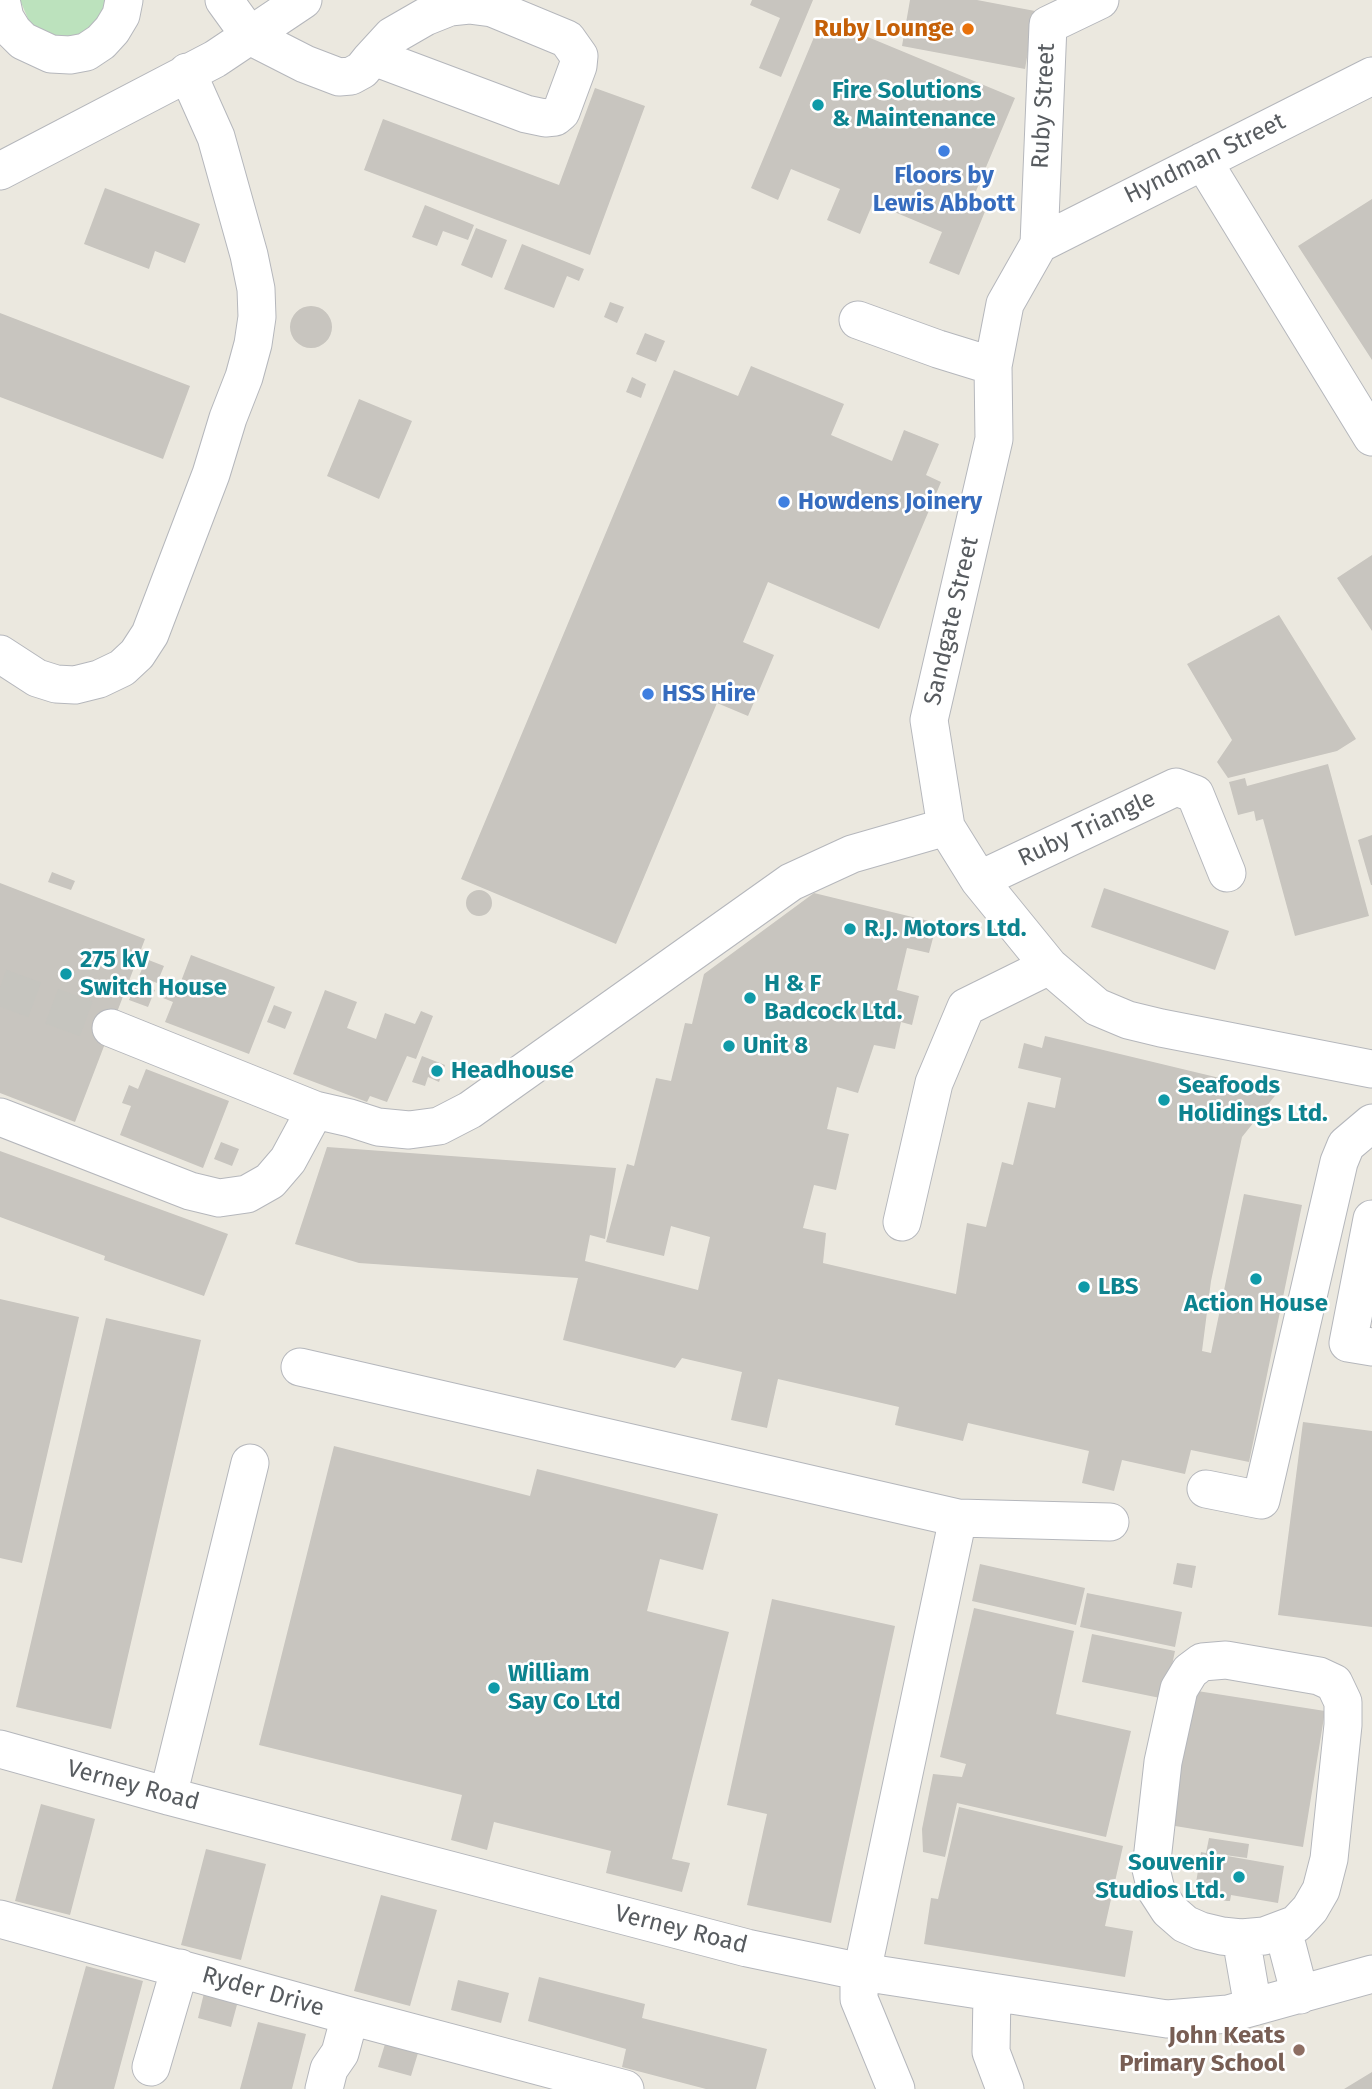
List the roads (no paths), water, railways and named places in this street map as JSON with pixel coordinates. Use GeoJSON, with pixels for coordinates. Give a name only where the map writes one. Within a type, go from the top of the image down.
{"type":"FeatureCollection","features":[{"type":"Feature","properties":{"kind":"street"},"geometry":{"type":"LineString","coordinates":[[1,0],[5,18],[23,41],[51,54],[70,55],[101,43],[121,15],[124,0]]}},
{"type":"Feature","properties":{"kind":"street"},"geometry":{"type":"LineString","coordinates":[[225,0],[250,36],[305,64],[339,77],[351,76],[362,70],[370,60],[391,36],[425,17],[450,7],[469,5],[492,8],[567,39],[579,56],[579,66],[561,112],[555,117],[545,118],[526,114],[390,63],[370,60]]}},
{"type":"Feature","properties":{"kind":"street"},"geometry":{"type":"LineString","coordinates":[[0,171],[215,59],[303,0]]}},
{"type":"Feature","properties":{"kind":"street","name":"Ruby Street"},"geometry":{"type":"LineString","coordinates":[[1039,244],[1047,12],[1100,0]]}},
{"type":"Feature","properties":{"kind":"street"},"geometry":{"type":"LineString","coordinates":[[0,654],[37,678],[56,684],[75,685],[99,679],[122,668],[137,654],[150,634],[211,474],[244,377],[257,317],[254,277],[216,137],[187,72]]}},
{"type":"Feature","properties":{"kind":"street","name":"Hyndman Street"},"geometry":{"type":"LineString","coordinates":[[1039,244],[1372,76]]}},
{"type":"Feature","properties":{"kind":"street"},"geometry":{"type":"LineString","coordinates":[[1203,161],[1372,438]]}},
{"type":"Feature","properties":{"kind":"street","name":"Sandgate Street"},"geometry":{"type":"LineString","coordinates":[[1039,244],[1005,304],[993,366],[994,439],[929,720],[946,827],[979,880],[1049,966],[1097,1007],[1128,1020],[1372,1069]]}},
{"type":"Feature","properties":{"kind":"street"},"geometry":{"type":"LineString","coordinates":[[858,320],[993,366]]}},
{"type":"Feature","properties":{"kind":"street","name":"Ruby Triangle"},"geometry":{"type":"LineString","coordinates":[[979,880],[1176,788],[1195,794],[1227,873]]}},
{"type":"Feature","properties":{"kind":"street"},"geometry":{"type":"LineString","coordinates":[[111,1028],[315,1110],[378,1128],[409,1130],[439,1126],[470,1110],[502,1088],[792,882],[852,854],[946,827]]}},
{"type":"Feature","properties":{"kind":"street"},"geometry":{"type":"LineString","coordinates":[[902,1222],[934,1083],[966,1007],[1049,966]]}},
{"type":"Feature","properties":{"kind":"street"},"geometry":{"type":"LineString","coordinates":[[0,1117],[190,1191],[219,1198],[247,1194],[270,1181],[288,1160],[315,1110]]}},
{"type":"Feature","properties":{"kind":"street"},"geometry":{"type":"LineString","coordinates":[[1206,1489],[1261,1500],[1339,1162],[1346,1145],[1360,1130],[1372,1123]]}},
{"type":"Feature","properties":{"kind":"street"},"geometry":{"type":"LineString","coordinates":[[1372,1219],[1348,1343],[1372,1347]]}},
{"type":"Feature","properties":{"kind":"street"},"geometry":{"type":"LineString","coordinates":[[300,1367],[958,1518],[1110,1522]]}},
{"type":"Feature","properties":{"kind":"street"},"geometry":{"type":"LineString","coordinates":[[168,1796],[250,1462]]}},
{"type":"Feature","properties":{"kind":"street"},"geometry":{"type":"LineString","coordinates":[[896,2089],[859,1999],[862,1972],[958,1518]]}},
{"type":"Feature","properties":{"kind":"street"},"geometry":{"type":"LineString","coordinates":[[1226,1660],[1320,1676],[1334,1683],[1343,1702],[1329,1859],[1321,1890],[1310,1909],[1296,1924],[1264,1936],[1241,1938],[1201,1931],[1185,1924],[1169,1910],[1156,1890],[1151,1869],[1163,1762],[1179,1689],[1190,1671],[1202,1662],[1226,1660]]}},
{"type":"Feature","properties":{"kind":"street","name":"Verney Road"},"geometry":{"type":"LineString","coordinates":[[0,1749],[168,1796],[747,1948],[862,1972],[1167,2019],[1206,2017],[1253,2007],[1372,1974]]}},
{"type":"Feature","properties":{"kind":"street","name":"Ryder Drive"},"geometry":{"type":"LineString","coordinates":[[0,1919],[350,2016],[524,2076],[625,2089]]}},
{"type":"Feature","properties":{"kind":"street"},"geometry":{"type":"LineString","coordinates":[[1283,1930],[1300,1995]]}},
{"type":"Feature","properties":{"kind":"street"},"geometry":{"type":"LineString","coordinates":[[1241,1938],[1253,2007]]}},
{"type":"Feature","properties":{"kind":"street"},"geometry":{"type":"LineString","coordinates":[[151,2067],[180,1968]]}},
{"type":"Feature","properties":{"kind":"street"},"geometry":{"type":"LineString","coordinates":[[992,1993],[991,2052],[1005,2089]]}},
{"type":"Feature","properties":{"kind":"street"},"geometry":{"type":"LineString","coordinates":[[324,2089],[329,2069],[340,2053],[350,2016]]}},
{"type":"Feature","properties":{"kind":"tunnel"},"geometry":{"type":"LineString","coordinates":[[0,987],[111,1028]]}},
{"type":"Feature","properties":{"kind":"place","name":"Ruby Lounge"},"geometry":{"type":"Point","coordinates":[968,29]}},
{"type":"Feature","properties":{"kind":"place","name":"Fire Solutions & Maintenance"},"geometry":{"type":"Point","coordinates":[818,105]}},
{"type":"Feature","properties":{"kind":"place","name":"Floors by Lewis Abbott"},"geometry":{"type":"Point","coordinates":[944,151]}},
{"type":"Feature","properties":{"kind":"place","name":"Howdens Joinery"},"geometry":{"type":"Point","coordinates":[784,502]}},
{"type":"Feature","properties":{"kind":"place","name":"HSS Hire"},"geometry":{"type":"Point","coordinates":[648,694]}},
{"type":"Feature","properties":{"kind":"place","name":"R.J. Motors Ltd."},"geometry":{"type":"Point","coordinates":[850,929]}},
{"type":"Feature","properties":{"kind":"place","name":"275 kV Switch House"},"geometry":{"type":"Point","coordinates":[66,974]}},
{"type":"Feature","properties":{"kind":"place","name":"H & F Badcock Ltd."},"geometry":{"type":"Point","coordinates":[750,998]}},
{"type":"Feature","properties":{"kind":"place","name":"Unit 8"},"geometry":{"type":"Point","coordinates":[729,1046]}},
{"type":"Feature","properties":{"kind":"place","name":"Headhouse"},"geometry":{"type":"Point","coordinates":[437,1071]}},
{"type":"Feature","properties":{"kind":"place","name":"Seafoods Holidings Ltd."},"geometry":{"type":"Point","coordinates":[1164,1100]}},
{"type":"Feature","properties":{"kind":"place","name":"Action House"},"geometry":{"type":"Point","coordinates":[1256,1279]}},
{"type":"Feature","properties":{"kind":"place","name":"LBS"},"geometry":{"type":"Point","coordinates":[1084,1287]}},
{"type":"Feature","properties":{"kind":"place","name":"William Say Co Ltd"},"geometry":{"type":"Point","coordinates":[494,1688]}},
{"type":"Feature","properties":{"kind":"place","name":"Souvenir Studios Ltd."},"geometry":{"type":"Point","coordinates":[1239,1877]}},
{"type":"Feature","properties":{"kind":"place","name":"John Keats Primary School"},"geometry":{"type":"Point","coordinates":[1299,2050]}}]}
